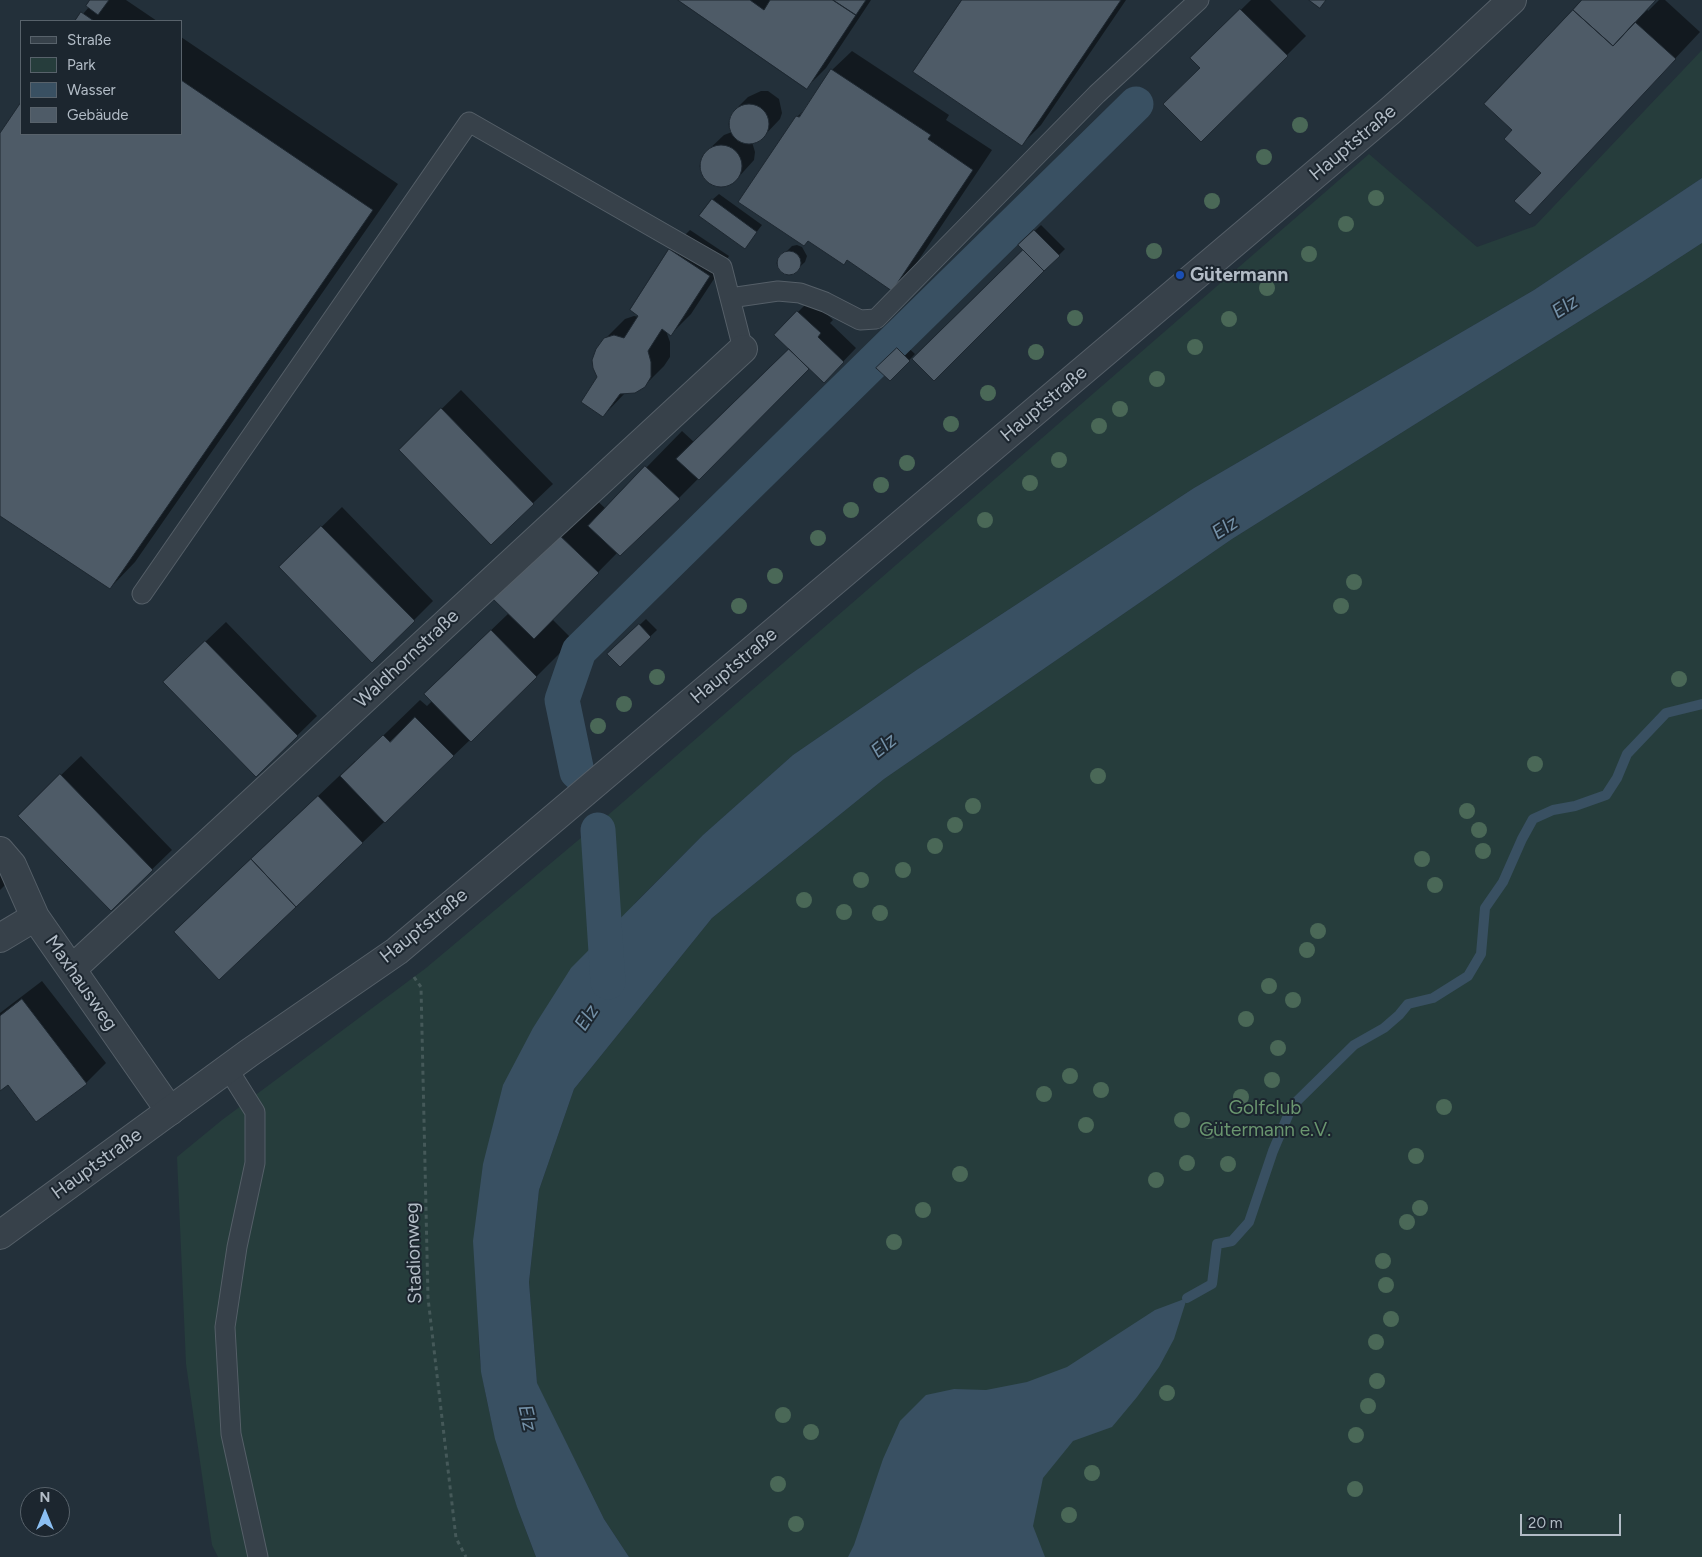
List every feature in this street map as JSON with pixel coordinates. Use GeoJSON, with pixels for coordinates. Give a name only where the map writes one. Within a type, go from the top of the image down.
{"type":"FeatureCollection","features":[{"type":"Feature","properties":{"kind":"street","name":"Hauptstraße"},"geometry":{"type":"LineString","coordinates":[[0,1235],[228,1069],[397,951],[1375,124],[1512,0]]}},
{"type":"Feature","properties":{"kind":"street","name":"Waldhornstraße"},"geometry":{"type":"LineString","coordinates":[[72,969],[742,349]]}},
{"type":"Feature","properties":{"kind":"street","name":"Maxhausweg"},"geometry":{"type":"LineString","coordinates":[[0,851],[12,865],[35,917],[170,1111]]}},
{"type":"Feature","properties":{"kind":"street"},"geometry":{"type":"LineString","coordinates":[[0,938],[35,917]]}},
{"type":"Feature","properties":{"kind":"lane"},"geometry":{"type":"LineString","coordinates":[[730,298],[778,291],[800,293],[825,302],[860,320],[876,319],[1097,94],[1199,0]]}},
{"type":"Feature","properties":{"kind":"lane"},"geometry":{"type":"LineString","coordinates":[[142,594],[469,122],[722,267],[742,349]]}},
{"type":"Feature","properties":{"kind":"lane"},"geometry":{"type":"LineString","coordinates":[[228,1069],[255,1112],[255,1163],[237,1247],[225,1327],[231,1434],[258,1557]]}},
{"type":"Feature","properties":{"kind":"path","name":"Stadionweg"},"geometry":{"type":"LineString","coordinates":[[397,951],[421,987],[428,1298],[456,1538],[466,1557]]}},
{"type":"Feature","properties":{"kind":"green space"},"geometry":{"type":"Polygon","coordinates":[[[1702,50],[1702,178],[1534,290],[1194,488],[918,669],[793,755],[703,835],[635,903],[478,1308],[479,1349],[491,1421],[511,1490],[536,1557],[218,1557],[212,1545],[186,1364],[177,1157],[222,1120],[426,968],[607,816],[1369,154],[1477,247],[1535,226],[1702,50]]]}},
{"type":"Feature","properties":{"kind":"green space","name":"Golfclub Gütermann e.V."},"geometry":{"type":"Polygon","coordinates":[[[1702,243],[1702,1557],[629,1557],[604,1519],[537,1384],[529,1282],[539,1190],[574,1089],[712,918],[884,779],[1232,539],[1702,243]]]}},
{"type":"Feature","properties":{"kind":"water","name":"Elz"},"geometry":{"type":"Polygon","coordinates":[[[1702,178],[1702,243],[1232,539],[884,779],[712,918],[574,1089],[539,1190],[529,1282],[537,1383],[604,1519],[629,1557],[536,1557],[517,1507],[495,1439],[481,1372],[473,1241],[483,1164],[503,1085],[533,1028],[571,968],[703,835],[793,755],[918,669],[1194,488],[1534,290],[1702,178]]]}},
{"type":"Feature","properties":{"kind":"water"},"geometry":{"type":"Polygon","coordinates":[[[1187,1298],[1174,1339],[1159,1367],[1137,1397],[1112,1427],[1073,1441],[1043,1478],[1033,1526],[1045,1557],[848,1557],[854,1545],[883,1459],[900,1421],[926,1395],[954,1389],[986,1390],[1027,1382],[1067,1367],[1155,1310],[1187,1298]]]}},
{"type":"Feature","properties":{"kind":"building"},"geometry":{"type":"Polygon","coordinates":[[[90,0],[109,0],[98,15],[86,6],[90,0]]]}},
{"type":"Feature","properties":{"kind":"building"},"geometry":{"type":"Polygon","coordinates":[[[678,0],[750,0],[764,10],[770,0],[833,0],[856,15],[807,89],[678,0]]]}},
{"type":"Feature","properties":{"kind":"building"},"geometry":{"type":"Polygon","coordinates":[[[833,0],[866,0],[856,15],[833,0]]]}},
{"type":"Feature","properties":{"kind":"building"},"geometry":{"type":"Polygon","coordinates":[[[962,0],[1121,0],[1022,146],[913,72],[962,0]]]}},
{"type":"Feature","properties":{"kind":"building"},"geometry":{"type":"Polygon","coordinates":[[[1309,0],[1326,0],[1320,8],[1309,0]]]}},
{"type":"Feature","properties":{"kind":"building"},"geometry":{"type":"Polygon","coordinates":[[[1582,0],[1656,0],[1613,46],[1573,10],[1582,0]]]}},
{"type":"Feature","properties":{"kind":"building"},"geometry":{"type":"Polygon","coordinates":[[[1240,9],[1288,56],[1201,142],[1163,104],[1200,68],[1190,58],[1240,9]]]}},
{"type":"Feature","properties":{"kind":"building"},"geometry":{"type":"Polygon","coordinates":[[[1573,10],[1613,46],[1635,22],[1676,59],[1530,215],[1514,201],[1541,173],[1504,139],[1512,130],[1484,104],[1573,10]]]}},
{"type":"Feature","properties":{"kind":"building"},"geometry":{"type":"Polygon","coordinates":[[[81,12],[93,20],[76,20],[81,12]]]}},
{"type":"Feature","properties":{"kind":"building"},"geometry":{"type":"Polygon","coordinates":[[[831,69],[931,135],[928,139],[973,170],[892,291],[847,260],[844,265],[808,241],[804,246],[738,202],[796,116],[799,117],[831,69]]]}},
{"type":"Feature","properties":{"kind":"building"},"geometry":{"type":"Polygon","coordinates":[[[182,81],[373,210],[110,589],[0,516],[0,133],[20,103],[20,135],[182,135],[182,81]]]}},
{"type":"Feature","properties":{"kind":"building"},"geometry":{"type":"Polygon","coordinates":[[[753,104],[760,107],[766,113],[769,124],[768,132],[760,141],[753,144],[745,144],[738,141],[730,132],[729,120],[732,113],[741,105],[753,104]]]}},
{"type":"Feature","properties":{"kind":"building"},"geometry":{"type":"Polygon","coordinates":[[[725,145],[733,148],[739,154],[742,166],[739,178],[733,184],[717,187],[709,184],[703,178],[700,162],[703,154],[709,148],[725,145]]]}},
{"type":"Feature","properties":{"kind":"building"},"geometry":{"type":"Polygon","coordinates":[[[712,199],[757,232],[745,249],[699,216],[712,199]]]}},
{"type":"Feature","properties":{"kind":"building"},"geometry":{"type":"Polygon","coordinates":[[[1034,230],[1060,256],[1044,271],[1018,245],[1034,230]]]}},
{"type":"Feature","properties":{"kind":"building"},"geometry":{"type":"Polygon","coordinates":[[[669,249],[710,276],[671,336],[662,329],[648,351],[651,362],[651,377],[645,387],[635,393],[620,394],[603,417],[581,402],[597,377],[592,360],[596,349],[604,338],[614,335],[624,338],[638,316],[630,310],[669,249]]]}},
{"type":"Feature","properties":{"kind":"building"},"geometry":{"type":"Polygon","coordinates":[[[1023,250],[1044,271],[934,381],[912,359],[1023,250]]]}},
{"type":"Feature","properties":{"kind":"building"},"geometry":{"type":"Polygon","coordinates":[[[789,251],[797,255],[801,263],[797,271],[789,275],[781,271],[777,263],[781,255],[789,251]]]}},
{"type":"Feature","properties":{"kind":"building"},"geometry":{"type":"Polygon","coordinates":[[[797,311],[821,333],[818,337],[844,362],[824,383],[774,335],[797,311]]]}},
{"type":"Feature","properties":{"kind":"building"},"geometry":{"type":"Polygon","coordinates":[[[897,348],[910,361],[890,381],[876,368],[897,348]]]}},
{"type":"Feature","properties":{"kind":"building"},"geometry":{"type":"Polygon","coordinates":[[[789,349],[809,369],[699,480],[676,459],[789,349]]]}},
{"type":"Feature","properties":{"kind":"building"},"geometry":{"type":"Polygon","coordinates":[[[441,408],[534,504],[491,545],[399,450],[441,408]]]}},
{"type":"Feature","properties":{"kind":"building"},"geometry":{"type":"Polygon","coordinates":[[[645,466],[680,499],[620,556],[588,526],[645,466]]]}},
{"type":"Feature","properties":{"kind":"building"},"geometry":{"type":"Polygon","coordinates":[[[321,526],[415,621],[372,663],[279,567],[321,526]]]}},
{"type":"Feature","properties":{"kind":"building"},"geometry":{"type":"Polygon","coordinates":[[[555,531],[599,573],[534,639],[491,597],[555,531]]]}},
{"type":"Feature","properties":{"kind":"building"},"geometry":{"type":"Polygon","coordinates":[[[639,624],[651,637],[620,667],[607,654],[639,624]]]}},
{"type":"Feature","properties":{"kind":"building"},"geometry":{"type":"Polygon","coordinates":[[[491,630],[537,677],[471,742],[424,694],[491,630]]]}},
{"type":"Feature","properties":{"kind":"building"},"geometry":{"type":"Polygon","coordinates":[[[205,641],[298,736],[256,777],[163,682],[205,641]]]}},
{"type":"Feature","properties":{"kind":"building"},"geometry":{"type":"Polygon","coordinates":[[[415,717],[454,756],[385,823],[340,776],[383,735],[390,742],[415,717]]]}},
{"type":"Feature","properties":{"kind":"building"},"geometry":{"type":"Polygon","coordinates":[[[60,774],[153,870],[111,911],[18,816],[60,774]]]}},
{"type":"Feature","properties":{"kind":"building"},"geometry":{"type":"Polygon","coordinates":[[[318,796],[363,843],[296,907],[251,859],[318,796]]]}},
{"type":"Feature","properties":{"kind":"building"},"geometry":{"type":"Polygon","coordinates":[[[251,859],[296,907],[219,980],[174,932],[251,859]]]}},
{"type":"Feature","properties":{"kind":"building"},"geometry":{"type":"Polygon","coordinates":[[[22,999],[87,1084],[36,1122],[8,1085],[0,1091],[0,1016],[22,999]]]}},
{"type":"Feature","properties":{"kind":"waterway"},"geometry":{"type":"LineString","coordinates":[[577,772],[562,700],[579,651],[1136,104]]}},
{"type":"Feature","properties":{"kind":"waterway"},"geometry":{"type":"LineString","coordinates":[[1187,1298],[1212,1284],[1217,1244],[1232,1241],[1249,1222],[1273,1151],[1292,1106],[1354,1045],[1384,1028],[1408,1004],[1433,998],[1468,976],[1481,954],[1485,908],[1503,882],[1533,819],[1553,810],[1575,806],[1606,795],[1617,778],[1627,754],[1666,713],[1702,704]]}},
{"type":"Feature","properties":{"kind":"waterway"},"geometry":{"type":"LineString","coordinates":[[598,830],[608,982]]}},
{"type":"Feature","properties":{"kind":"place","name":"Gütermann"},"geometry":{"type":"Point","coordinates":[1180,275]}}]}
